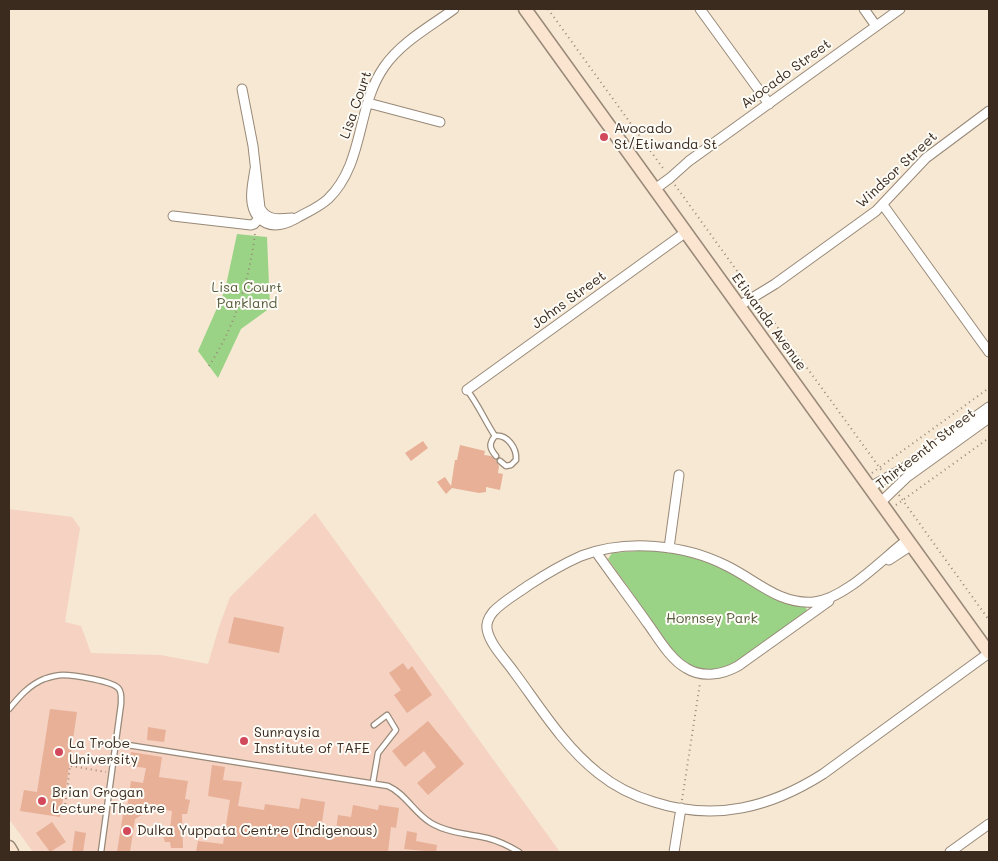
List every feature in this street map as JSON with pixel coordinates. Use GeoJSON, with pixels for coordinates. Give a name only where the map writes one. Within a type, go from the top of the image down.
{"type":"FeatureCollection","features":[{"type":"Feature","properties":{"kind":"street","name":"Lisa Court"},"geometry":{"type":"LineString","coordinates":[[259,216],[273,219],[297,218],[327,200],[342,182],[352,160],[368,103],[377,79],[391,58],[409,42],[454,9]]}},
{"type":"Feature","properties":{"kind":"street","name":"Etiwanda Avenue"},"geometry":{"type":"LineString","coordinates":[[525,9],[989,653]]}},
{"type":"Feature","properties":{"kind":"street"},"geometry":{"type":"LineString","coordinates":[[700,9],[768,104]]}},
{"type":"Feature","properties":{"kind":"street"},"geometry":{"type":"LineString","coordinates":[[864,9],[876,26]]}},
{"type":"Feature","properties":{"kind":"street","name":"Avocado Street"},"geometry":{"type":"LineString","coordinates":[[653,187],[900,9]]}},
{"type":"Feature","properties":{"kind":"street"},"geometry":{"type":"LineString","coordinates":[[173,216],[241,223],[259,216],[258,186],[242,89]]}},
{"type":"Feature","properties":{"kind":"street"},"geometry":{"type":"LineString","coordinates":[[368,103],[440,122]]}},
{"type":"Feature","properties":{"kind":"street","name":"Windsor Street"},"geometry":{"type":"LineString","coordinates":[[741,309],[883,205],[926,158],[989,111]]}},
{"type":"Feature","properties":{"kind":"street"},"geometry":{"type":"LineString","coordinates":[[883,205],[989,352]]}},
{"type":"Feature","properties":{"kind":"street","name":"Johns Street"},"geometry":{"type":"LineString","coordinates":[[467,390],[686,232]]}},
{"type":"Feature","properties":{"kind":"street","name":"Thirteenth Street"},"geometry":{"type":"LineString","coordinates":[[867,483],[887,479],[989,409]]}},
{"type":"Feature","properties":{"kind":"street","name":"Thirteenth Street"},"geometry":{"type":"LineString","coordinates":[[884,506],[894,488],[989,418]]}},
{"type":"Feature","properties":{"kind":"street"},"geometry":{"type":"LineString","coordinates":[[669,548],[680,475]]}},
{"type":"Feature","properties":{"kind":"street"},"geometry":{"type":"LineString","coordinates":[[596,552],[668,651],[686,668],[702,674],[716,674],[727,672],[738,666],[909,542]]}},
{"type":"Feature","properties":{"kind":"street"},"geometry":{"type":"LineString","coordinates":[[837,595],[814,602],[781,598],[771,594],[742,574],[702,555],[669,548],[631,546],[596,552],[565,564],[546,574],[499,607],[489,618],[487,624],[492,641],[557,732],[582,760],[600,775],[636,795],[656,803],[711,811],[743,808],[765,803],[791,792],[823,774],[989,653]]}},
{"type":"Feature","properties":{"kind":"street"},"geometry":{"type":"LineString","coordinates":[[674,852],[681,808]]}},
{"type":"Feature","properties":{"kind":"street"},"geometry":{"type":"LineString","coordinates":[[950,852],[989,824]]}},
{"type":"Feature","properties":{"kind":"street"},"geometry":{"type":"LineString","coordinates":[[9,847],[12,852]]}},
{"type":"Feature","properties":{"kind":"lane"},"geometry":{"type":"LineString","coordinates":[[467,390],[477,403],[482,416],[495,436]]}},
{"type":"Feature","properties":{"kind":"lane"},"geometry":{"type":"LineString","coordinates":[[496,456],[490,447],[491,441],[495,436],[501,435],[506,438],[516,453],[516,460],[511,465],[506,466],[500,461]]}},
{"type":"Feature","properties":{"kind":"lane"},"geometry":{"type":"LineString","coordinates":[[9,709],[35,683],[54,676],[69,675],[114,685],[120,690],[122,698],[101,852]]}},
{"type":"Feature","properties":{"kind":"lane"},"geometry":{"type":"LineString","coordinates":[[373,782],[378,753],[396,730],[387,715],[374,725]]}},
{"type":"Feature","properties":{"kind":"lane"},"geometry":{"type":"LineString","coordinates":[[115,743],[373,782],[395,789],[423,817],[436,826],[454,832],[499,841],[519,852]]}},
{"type":"Feature","properties":{"kind":"path"},"geometry":{"type":"LineString","coordinates":[[548,9],[887,479]]}},
{"type":"Feature","properties":{"kind":"path"},"geometry":{"type":"LineString","coordinates":[[209,366],[223,341],[243,295],[255,234]]}},
{"type":"Feature","properties":{"kind":"path"},"geometry":{"type":"LineString","coordinates":[[867,483],[879,468],[989,388]]}},
{"type":"Feature","properties":{"kind":"path"},"geometry":{"type":"LineString","coordinates":[[884,506],[903,500],[989,438]]}},
{"type":"Feature","properties":{"kind":"path"},"geometry":{"type":"LineString","coordinates":[[894,488],[989,620]]}},
{"type":"Feature","properties":{"kind":"path"},"geometry":{"type":"LineString","coordinates":[[681,808],[702,674]]}},
{"type":"Feature","properties":{"kind":"path"},"geometry":{"type":"LineString","coordinates":[[62,806],[65,806],[70,766],[111,772]]}},
{"type":"Feature","properties":{"kind":"shaded area","name":"Sunraysia Institute of TAFE"},"geometry":{"type":"Polygon","coordinates":[[[9,509],[72,517],[80,528],[65,622],[81,626],[91,653],[161,655],[208,664],[230,597],[315,513],[560,852],[33,852],[9,819],[9,509]]]}},
{"type":"Feature","properties":{"kind":"green space","name":"Lisa Court Parkland"},"geometry":{"type":"Polygon","coordinates":[[[237,234],[267,237],[270,308],[241,329],[218,378],[198,351],[225,290],[237,234]]]}},
{"type":"Feature","properties":{"kind":"green space","name":"Hornsey Park"},"geometry":{"type":"Polygon","coordinates":[[[650,550],[683,555],[705,561],[735,575],[775,599],[805,606],[807,610],[795,621],[736,661],[724,667],[700,668],[688,663],[675,653],[608,559],[612,553],[650,550]]]}},
{"type":"Feature","properties":{"kind":"building"},"geometry":{"type":"Polygon","coordinates":[[[423,441],[428,448],[411,461],[405,453],[423,441]]]}},
{"type":"Feature","properties":{"kind":"building"},"geometry":{"type":"Polygon","coordinates":[[[460,445],[485,451],[484,455],[491,456],[496,460],[499,466],[498,473],[503,474],[500,490],[486,487],[486,492],[479,493],[452,488],[446,494],[437,482],[445,477],[451,486],[455,460],[457,460],[460,445]]]}},
{"type":"Feature","properties":{"kind":"building"},"geometry":{"type":"Polygon","coordinates":[[[234,617],[284,627],[279,653],[228,643],[234,617]]]}},
{"type":"Feature","properties":{"kind":"building"},"geometry":{"type":"Polygon","coordinates":[[[403,663],[408,670],[412,666],[432,695],[407,713],[394,695],[401,690],[389,673],[403,663]]]}},
{"type":"Feature","properties":{"kind":"building"},"geometry":{"type":"Polygon","coordinates":[[[50,709],[77,712],[60,817],[20,811],[24,790],[37,792],[50,709]]]}},
{"type":"Feature","properties":{"kind":"building"},"geometry":{"type":"Polygon","coordinates":[[[428,721],[464,764],[428,795],[417,783],[436,767],[424,751],[405,767],[392,751],[428,721]]]}},
{"type":"Feature","properties":{"kind":"building"},"geometry":{"type":"Polygon","coordinates":[[[148,727],[166,730],[164,742],[147,740],[148,727]]]}},
{"type":"Feature","properties":{"kind":"building"},"geometry":{"type":"Polygon","coordinates":[[[131,752],[162,757],[159,777],[188,781],[185,799],[190,800],[187,814],[182,814],[183,848],[171,848],[170,842],[165,842],[162,833],[170,829],[172,811],[154,808],[135,819],[130,852],[117,852],[131,781],[143,783],[146,768],[129,766],[131,752]]]}},
{"type":"Feature","properties":{"kind":"building"},"geometry":{"type":"Polygon","coordinates":[[[212,765],[225,767],[223,780],[242,782],[238,806],[264,810],[265,804],[299,809],[301,798],[325,802],[320,836],[335,838],[338,815],[351,817],[353,805],[378,810],[379,805],[399,808],[396,828],[391,827],[388,852],[196,852],[198,841],[223,844],[230,800],[208,796],[212,765]]]}},
{"type":"Feature","properties":{"kind":"building"},"geometry":{"type":"Polygon","coordinates":[[[52,822],[66,842],[50,852],[36,833],[52,822]]]}},
{"type":"Feature","properties":{"kind":"building"},"geometry":{"type":"Polygon","coordinates":[[[75,831],[86,833],[83,852],[72,852],[75,831]]]}},
{"type":"Feature","properties":{"kind":"building"},"geometry":{"type":"Polygon","coordinates":[[[407,831],[417,833],[416,841],[437,845],[436,852],[404,849],[407,831]]]}},
{"type":"Feature","properties":{"kind":"place","name":"Avocado St/Etiwanda St"},"geometry":{"type":"Point","coordinates":[604,137]}},
{"type":"Feature","properties":{"kind":"place","name":"Sunraysia Institute of TAFE"},"geometry":{"type":"Point","coordinates":[244,741]}},
{"type":"Feature","properties":{"kind":"place","name":"La Trobe University"},"geometry":{"type":"Point","coordinates":[59,752]}},
{"type":"Feature","properties":{"kind":"place","name":"Brian Grogan Lecture Theatre"},"geometry":{"type":"Point","coordinates":[42,801]}},
{"type":"Feature","properties":{"kind":"place","name":"Dulka Yuppata Centre (Indigenous)"},"geometry":{"type":"Point","coordinates":[127,831]}}]}
